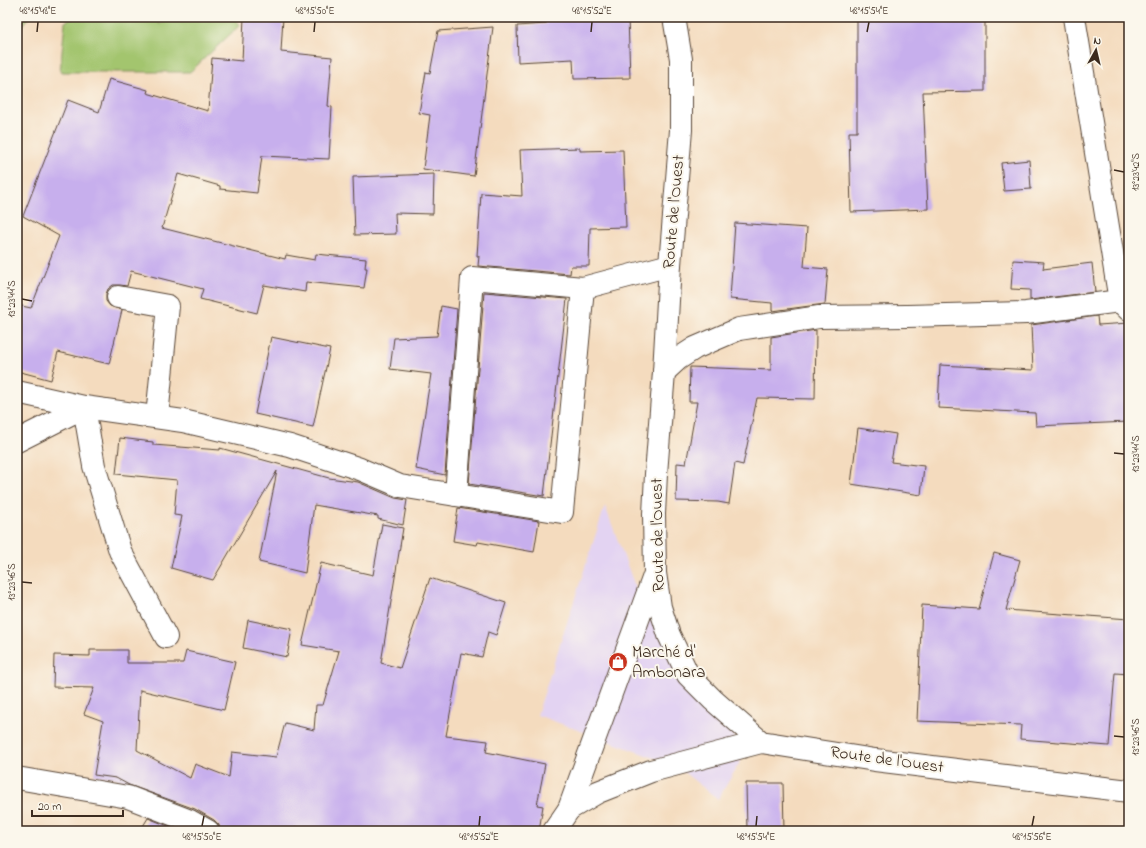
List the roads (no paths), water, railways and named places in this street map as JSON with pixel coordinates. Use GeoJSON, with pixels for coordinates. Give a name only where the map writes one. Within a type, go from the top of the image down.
{"type":"FeatureCollection","features":[{"type":"Feature","properties":{"kind":"street","name":"Route de l'Ouest"},"geometry":{"type":"LineString","coordinates":[[674,17],[681,59],[681,130],[670,266],[654,514],[655,573],[660,606],[669,635],[688,675],[713,700],[760,742],[875,760],[1129,791]]}},
{"type":"Feature","properties":{"kind":"street"},"geometry":{"type":"LineString","coordinates":[[664,372],[678,359],[695,348],[739,329],[819,317],[1026,312],[1125,306],[1074,17]]}},
{"type":"Feature","properties":{"kind":"street"},"geometry":{"type":"LineString","coordinates":[[456,495],[472,278],[583,288],[670,266]]}},
{"type":"Feature","properties":{"kind":"street"},"geometry":{"type":"LineString","coordinates":[[17,392],[84,406],[183,422],[290,446],[360,469],[400,486],[562,512],[583,288]]}},
{"type":"Feature","properties":{"kind":"street"},"geometry":{"type":"LineString","coordinates":[[118,297],[168,306],[157,417]]}},
{"type":"Feature","properties":{"kind":"street"},"geometry":{"type":"LineString","coordinates":[[17,441],[84,406]]}},
{"type":"Feature","properties":{"kind":"street"},"geometry":{"type":"LineString","coordinates":[[84,406],[94,466],[120,551],[166,637]]}},
{"type":"Feature","properties":{"kind":"street"},"geometry":{"type":"LineString","coordinates":[[554,831],[569,809],[655,573]]}},
{"type":"Feature","properties":{"kind":"street"},"geometry":{"type":"LineString","coordinates":[[569,809],[598,792],[651,771],[760,742]]}},
{"type":"Feature","properties":{"kind":"street"},"geometry":{"type":"LineString","coordinates":[[17,778],[128,797],[190,821],[208,831]]}},
{"type":"Feature","properties":{"kind":"place","name":"Marché d' Ambonara"},"geometry":{"type":"Point","coordinates":[618,662]}}]}
